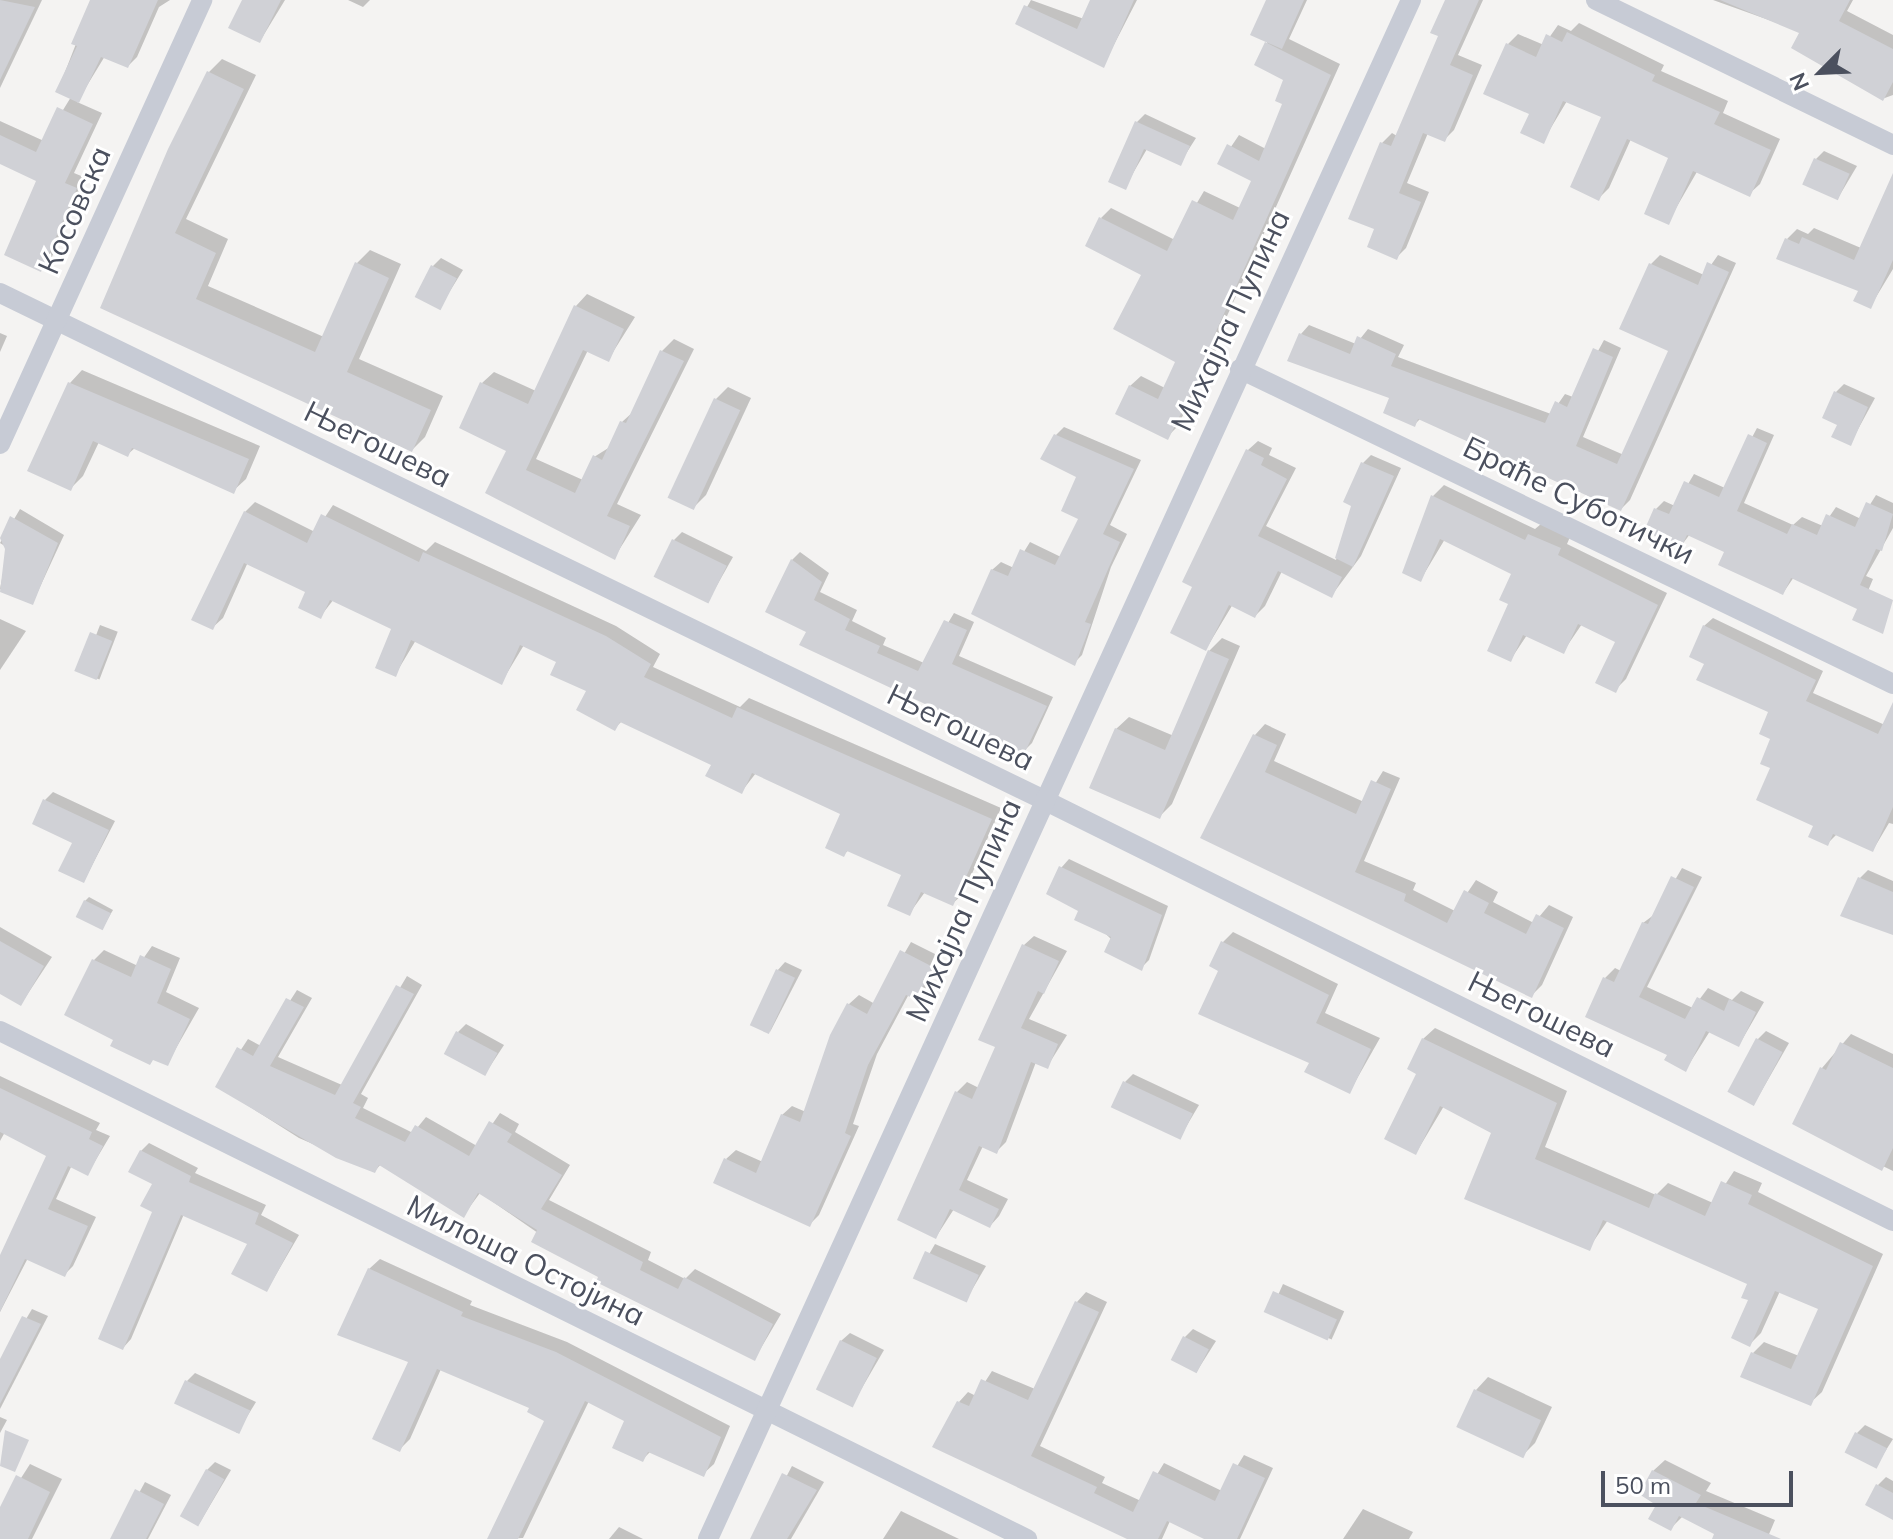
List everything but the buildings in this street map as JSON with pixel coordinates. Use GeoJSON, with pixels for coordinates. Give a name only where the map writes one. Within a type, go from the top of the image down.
{"type":"FeatureCollection","features":[{"type":"Feature","properties":{"kind":"street","name":"Косовска"},"geometry":{"type":"LineString","coordinates":[[0,444],[202,0]]}},
{"type":"Feature","properties":{"kind":"street","name":"Михајла Пупина"},"geometry":{"type":"LineString","coordinates":[[708,1539],[1411,0]]}},
{"type":"Feature","properties":{"kind":"street"},"geometry":{"type":"LineString","coordinates":[[1596,0],[1893,145]]}},
{"type":"Feature","properties":{"kind":"street","name":"Његошева"},"geometry":{"type":"LineString","coordinates":[[0,293],[1046,801],[1893,1221]]}},
{"type":"Feature","properties":{"kind":"street","name":"Браће Суботички"},"geometry":{"type":"LineString","coordinates":[[1240,369],[1893,684]]}},
{"type":"Feature","properties":{"kind":"street","name":"Милоша Остојина"},"geometry":{"type":"LineString","coordinates":[[0,1031],[1027,1539]]}}]}
